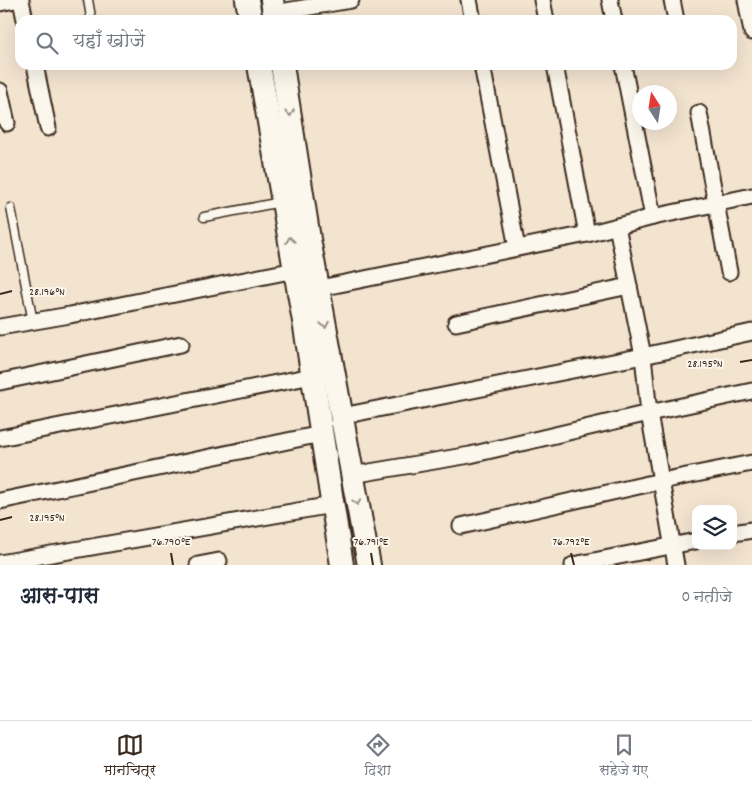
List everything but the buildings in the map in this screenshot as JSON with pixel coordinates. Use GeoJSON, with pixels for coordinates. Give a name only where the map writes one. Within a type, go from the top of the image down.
{"type":"FeatureCollection","features":[{"type":"Feature","properties":{"kind":"street"},"geometry":{"type":"LineString","coordinates":[[0,3],[15,0]]}},
{"type":"Feature","properties":{"kind":"street"},"geometry":{"type":"LineString","coordinates":[[21,0],[24,15]]}},
{"type":"Feature","properties":{"kind":"street"},"geometry":{"type":"LineString","coordinates":[[247,0],[250,15]]}},
{"type":"Feature","properties":{"kind":"street"},"geometry":{"type":"LineString","coordinates":[[274,11],[351,0]]}},
{"type":"Feature","properties":{"kind":"street"},"geometry":{"type":"LineString","coordinates":[[469,0],[472,15]]}},
{"type":"Feature","properties":{"kind":"street"},"geometry":{"type":"LineString","coordinates":[[542,0],[545,15]]}},
{"type":"Feature","properties":{"kind":"street"},"geometry":{"type":"LineString","coordinates":[[610,0],[613,15]]}},
{"type":"Feature","properties":{"kind":"street"},"geometry":{"type":"LineString","coordinates":[[672,0],[675,15]]}},
{"type":"Feature","properties":{"kind":"street"},"geometry":{"type":"LineString","coordinates":[[746,0],[752,32]]}},
{"type":"Feature","properties":{"kind":"street"},"geometry":{"type":"LineString","coordinates":[[36,70],[48,128]]}},
{"type":"Feature","properties":{"kind":"street"},"geometry":{"type":"LineString","coordinates":[[260,70],[283,201],[304,284],[342,416],[369,565]]}},
{"type":"Feature","properties":{"kind":"street"},"geometry":{"type":"LineString","coordinates":[[283,70],[309,239],[304,284],[312,376],[342,565]]}},
{"type":"Feature","properties":{"kind":"street"},"geometry":{"type":"LineString","coordinates":[[483,70],[517,248]]}},
{"type":"Feature","properties":{"kind":"street"},"geometry":{"type":"LineString","coordinates":[[556,70],[587,234]]}},
{"type":"Feature","properties":{"kind":"street"},"geometry":{"type":"LineString","coordinates":[[624,70],[653,218]]}},
{"type":"Feature","properties":{"kind":"street"},"geometry":{"type":"LineString","coordinates":[[263,92],[286,89]]}},
{"type":"Feature","properties":{"kind":"street"},"geometry":{"type":"LineString","coordinates":[[0,91],[7,123]]}},
{"type":"Feature","properties":{"kind":"street"},"geometry":{"type":"LineString","coordinates":[[699,113],[729,272]]}},
{"type":"Feature","properties":{"kind":"street"},"geometry":{"type":"LineString","coordinates":[[0,327],[70,315],[304,284],[517,248],[752,196]]}},
{"type":"Feature","properties":{"kind":"street"},"geometry":{"type":"LineString","coordinates":[[617,226],[643,356],[648,413],[676,565]]}},
{"type":"Feature","properties":{"kind":"street"},"geometry":{"type":"LineString","coordinates":[[456,323],[629,286]]}},
{"type":"Feature","properties":{"kind":"street"},"geometry":{"type":"LineString","coordinates":[[342,416],[643,356],[752,332]]}},
{"type":"Feature","properties":{"kind":"street"},"geometry":{"type":"LineString","coordinates":[[0,382],[181,344]]}},
{"type":"Feature","properties":{"kind":"street"},"geometry":{"type":"LineString","coordinates":[[0,438],[312,376]]}},
{"type":"Feature","properties":{"kind":"street"},"geometry":{"type":"LineString","coordinates":[[352,475],[470,455],[648,413],[752,391]]}},
{"type":"Feature","properties":{"kind":"street"},"geometry":{"type":"LineString","coordinates":[[0,501],[321,434]]}},
{"type":"Feature","properties":{"kind":"street"},"geometry":{"type":"LineString","coordinates":[[461,526],[661,481],[752,463]]}},
{"type":"Feature","properties":{"kind":"street"},"geometry":{"type":"LineString","coordinates":[[0,563],[332,505]]}},
{"type":"Feature","properties":{"kind":"street"},"geometry":{"type":"LineString","coordinates":[[737,533],[752,530]]}},
{"type":"Feature","properties":{"kind":"street"},"geometry":{"type":"LineString","coordinates":[[574,565],[692,542]]}},
{"type":"Feature","properties":{"kind":"street"},"geometry":{"type":"LineString","coordinates":[[198,565],[219,561]]}},
{"type":"Feature","properties":{"kind":"lane"},"geometry":{"type":"LineString","coordinates":[[88,0],[90,15]]}},
{"type":"Feature","properties":{"kind":"lane"},"geometry":{"type":"LineString","coordinates":[[204,217],[283,201]]}},
{"type":"Feature","properties":{"kind":"lane"},"geometry":{"type":"LineString","coordinates":[[10,208],[33,322]]}}]}
